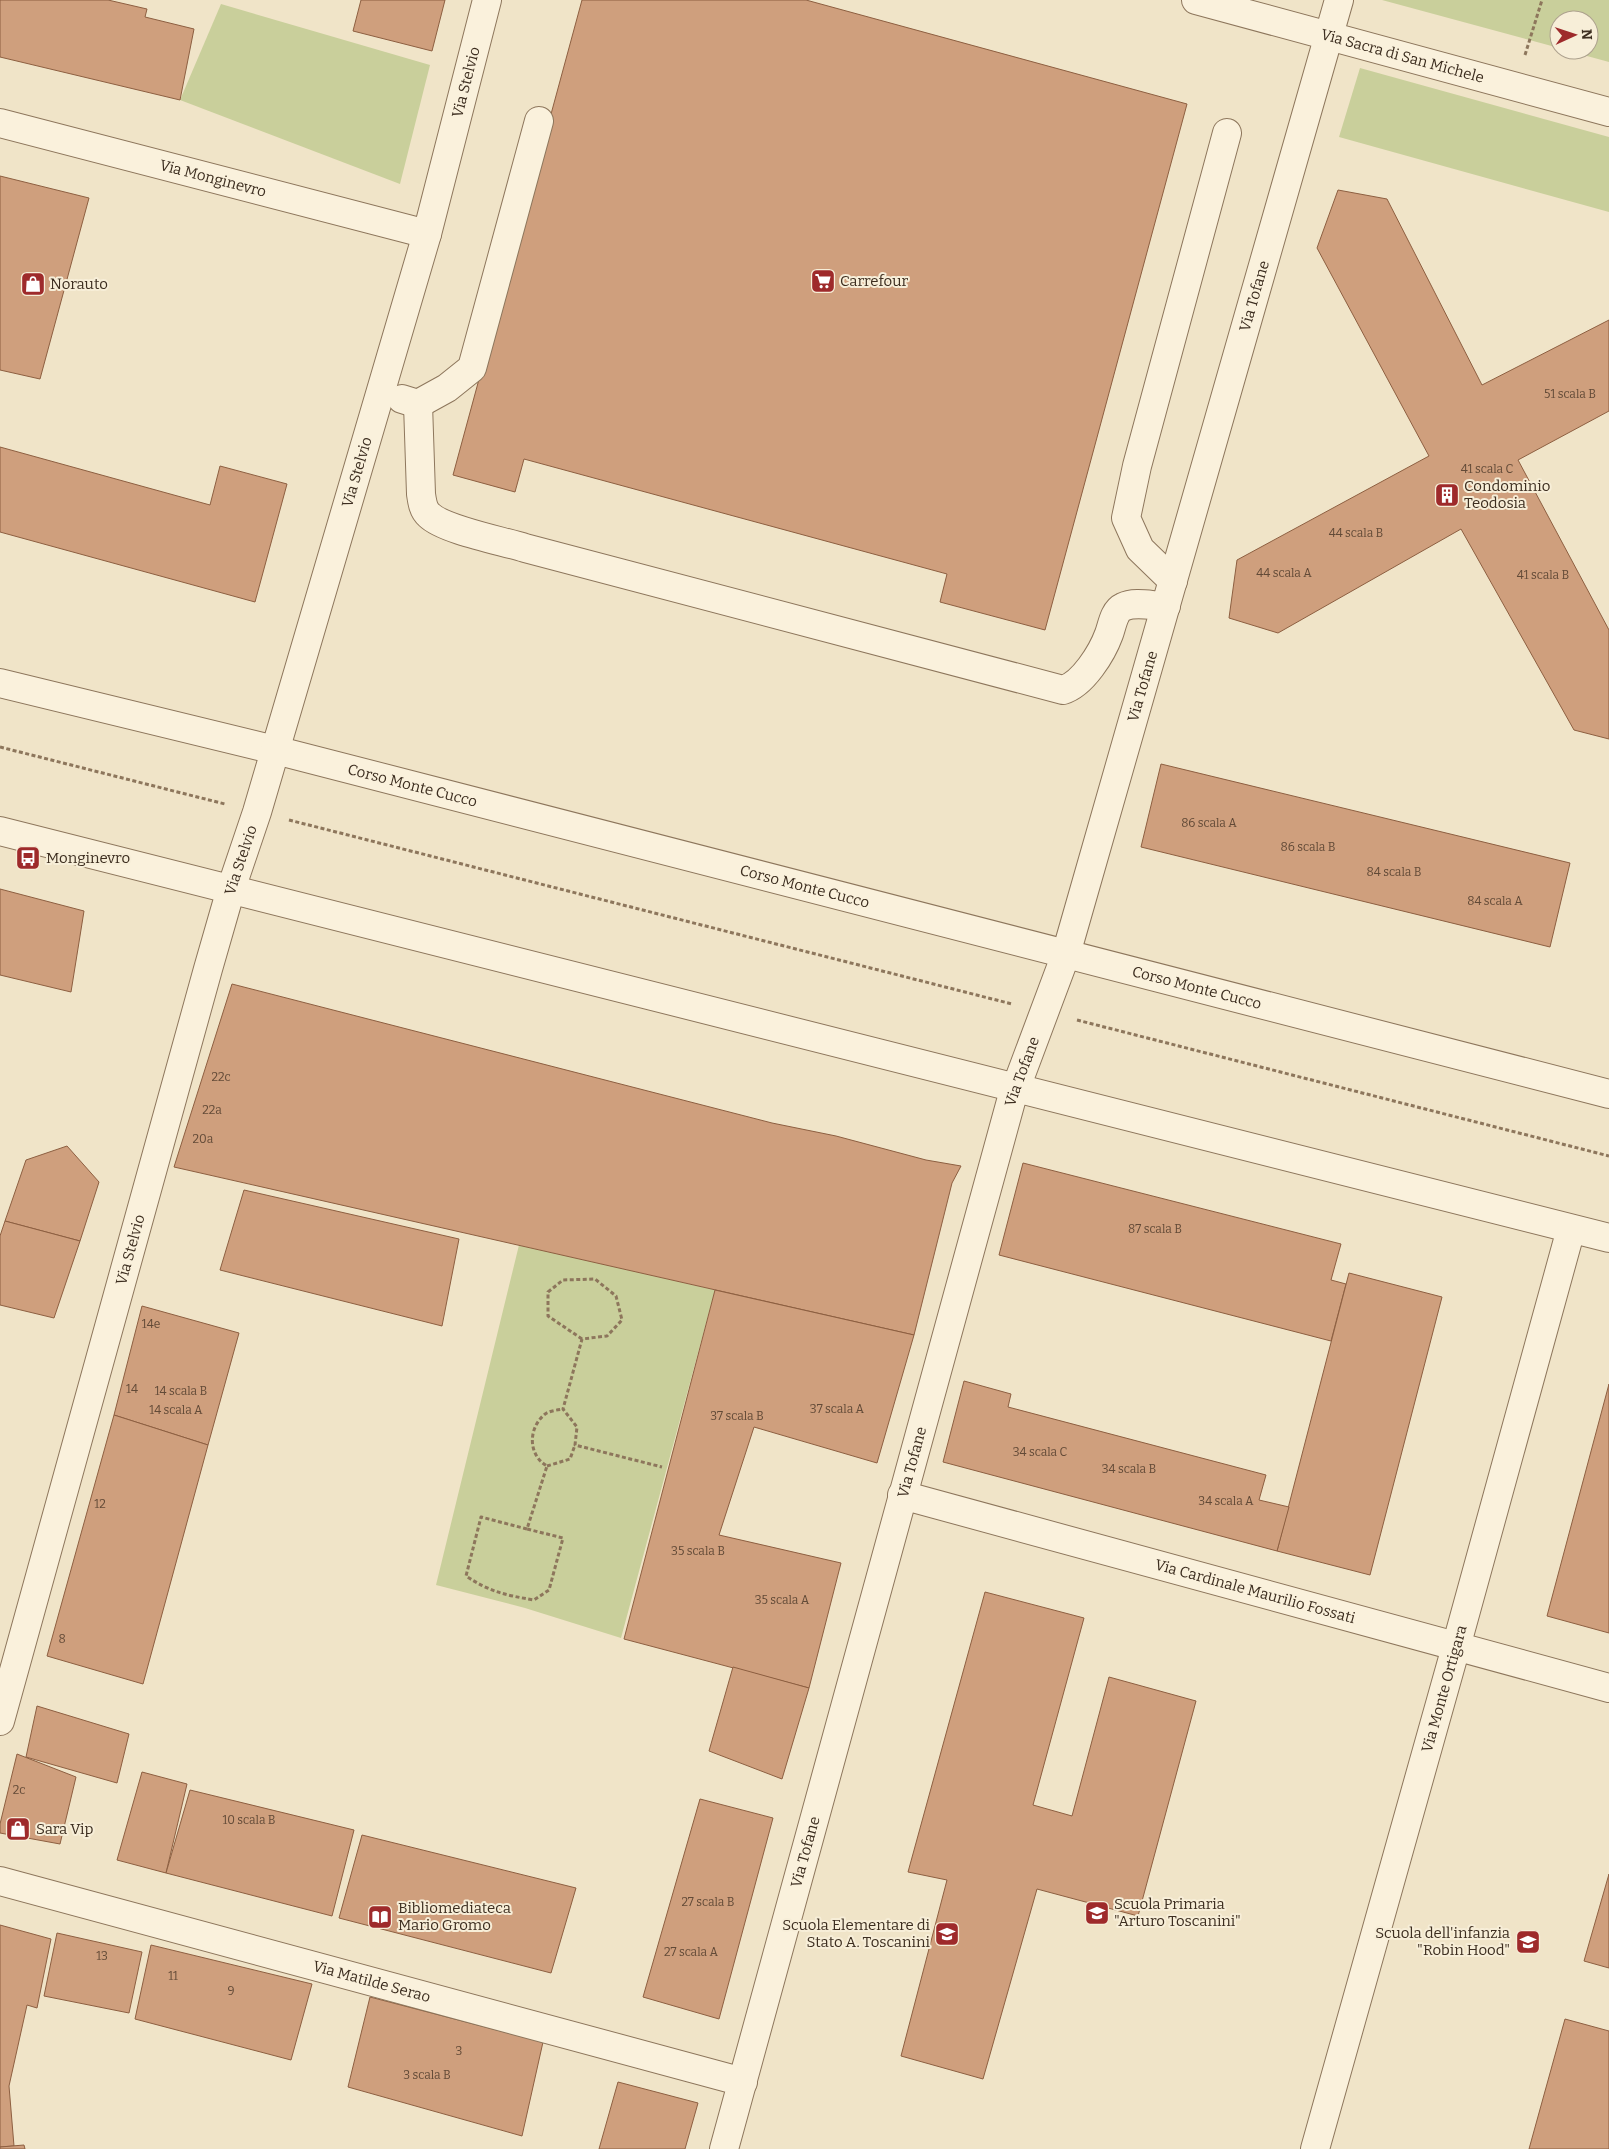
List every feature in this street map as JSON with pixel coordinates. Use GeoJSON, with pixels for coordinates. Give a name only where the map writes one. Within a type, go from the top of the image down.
{"type":"FeatureCollection","features":[{"type":"Feature","properties":{"kind":"street","name":"Via Stelvio"},"geometry":{"type":"LineString","coordinates":[[0,1721],[231,889],[257,812],[427,234],[487,0]]}},
{"type":"Feature","properties":{"kind":"street","name":"Via Sacra di San Michele"},"geometry":{"type":"LineString","coordinates":[[1196,0],[1609,112]]}},
{"type":"Feature","properties":{"kind":"street","name":"Via Tofane"},"geometry":{"type":"LineString","coordinates":[[724,2149],[902,1494],[1015,1088],[1066,954],[1339,0]]}},
{"type":"Feature","properties":{"kind":"street"},"geometry":{"type":"LineString","coordinates":[[381,392],[418,404],[447,388],[472,368],[539,121]]}},
{"type":"Feature","properties":{"kind":"street","name":"Via Monginevro"},"geometry":{"type":"LineString","coordinates":[[0,123],[427,234]]}},
{"type":"Feature","properties":{"kind":"street"},"geometry":{"type":"LineString","coordinates":[[418,404],[423,505],[429,515],[446,525],[524,548],[1063,690],[1072,687],[1095,661],[1108,636],[1117,612],[1122,607],[1138,605],[1170,594],[1140,550],[1126,518],[1137,466],[1227,133]]}},
{"type":"Feature","properties":{"kind":"street","name":"Corso Monte Cucco"},"geometry":{"type":"LineString","coordinates":[[0,683],[275,750],[1609,1094]]}},
{"type":"Feature","properties":{"kind":"street"},"geometry":{"type":"LineString","coordinates":[[0,831],[1609,1238]]}},
{"type":"Feature","properties":{"kind":"street","name":"Via Monte Ortigara"},"geometry":{"type":"LineString","coordinates":[[1315,2149],[1571,1229]]}},
{"type":"Feature","properties":{"kind":"street","name":"Via Cardinale Maurilio Fossati"},"geometry":{"type":"LineString","coordinates":[[902,1494],[1609,1688]]}},
{"type":"Feature","properties":{"kind":"street","name":"Via Matilde Serao"},"geometry":{"type":"LineString","coordinates":[[0,1880],[742,2082]]}},
{"type":"Feature","properties":{"kind":"path"},"geometry":{"type":"LineString","coordinates":[[1516,87],[1542,0]]}},
{"type":"Feature","properties":{"kind":"path"},"geometry":{"type":"LineString","coordinates":[[0,747],[1609,1156]]}},
{"type":"Feature","properties":{"kind":"path"},"geometry":{"type":"LineString","coordinates":[[595,1279],[616,1296],[622,1320],[607,1336],[582,1339],[548,1316],[548,1292],[563,1280],[595,1279]]}},
{"type":"Feature","properties":{"kind":"path"},"geometry":{"type":"LineString","coordinates":[[563,1409],[582,1339]]}},
{"type":"Feature","properties":{"kind":"path"},"geometry":{"type":"LineString","coordinates":[[563,1409],[577,1427],[575,1445],[570,1459],[547,1466],[540,1462],[531,1446],[533,1428],[545,1414],[563,1409]]}},
{"type":"Feature","properties":{"kind":"path"},"geometry":{"type":"LineString","coordinates":[[575,1445],[662,1467]]}},
{"type":"Feature","properties":{"kind":"path"},"geometry":{"type":"LineString","coordinates":[[527,1528],[547,1466]]}},
{"type":"Feature","properties":{"kind":"path"},"geometry":{"type":"LineString","coordinates":[[481,1517],[527,1528],[562,1538],[550,1590],[534,1600],[509,1596],[485,1588],[466,1576],[481,1517]]}},
{"type":"Feature","properties":{"kind":"green space"},"geometry":{"type":"Polygon","coordinates":[[[1382,0],[1609,0],[1609,62],[1599,59],[1599,10],[1549,10],[1549,45],[1382,0]]]}},
{"type":"Feature","properties":{"kind":"green space"},"geometry":{"type":"Polygon","coordinates":[[[221,4],[430,65],[400,184],[180,100],[221,4]]]}},
{"type":"Feature","properties":{"kind":"green space"},"geometry":{"type":"Polygon","coordinates":[[[1360,68],[1609,137],[1609,212],[1339,137],[1360,68]]]}},
{"type":"Feature","properties":{"kind":"green space"},"geometry":{"type":"Polygon","coordinates":[[[519,1245],[715,1290],[621,1638],[525,1608],[436,1585],[519,1245]]]}},
{"type":"Feature","properties":{"kind":"building"},"geometry":{"type":"Polygon","coordinates":[[[0,0],[108,0],[147,9],[145,17],[194,29],[180,100],[0,57],[0,0]]]}},
{"type":"Feature","properties":{"kind":"building"},"geometry":{"type":"Polygon","coordinates":[[[361,0],[445,0],[432,51],[353,31],[361,0]]]}},
{"type":"Feature","properties":{"kind":"building","name":"Carrefour"},"geometry":{"type":"Polygon","coordinates":[[[582,0],[806,0],[1187,104],[1045,630],[940,602],[947,574],[524,459],[515,492],[453,475],[582,0]]]}},
{"type":"Feature","properties":{"kind":"building","name":"Norauto"},"geometry":{"type":"Polygon","coordinates":[[[0,176],[89,198],[40,379],[0,370],[0,176]]]}},
{"type":"Feature","properties":{"kind":"building","name":"Condominio Teodosia"},"geometry":{"type":"Polygon","coordinates":[[[1338,190],[1387,199],[1482,385],[1609,320],[1609,411],[1518,460],[1609,630],[1609,739],[1574,730],[1461,529],[1278,633],[1229,618],[1237,560],[1429,456],[1317,248],[1338,190]]]}},
{"type":"Feature","properties":{"kind":"building"},"geometry":{"type":"Polygon","coordinates":[[[0,447],[210,505],[220,466],[287,484],[255,602],[0,532],[0,447]]]}},
{"type":"Feature","properties":{"kind":"building"},"geometry":{"type":"Polygon","coordinates":[[[1161,764],[1570,863],[1550,947],[1141,847],[1161,764]]]}},
{"type":"Feature","properties":{"kind":"building"},"geometry":{"type":"Polygon","coordinates":[[[0,889],[84,911],[71,992],[0,975],[0,889]]]}},
{"type":"Feature","properties":{"kind":"building"},"geometry":{"type":"Polygon","coordinates":[[[232,984],[772,1123],[836,1136],[926,1160],[961,1166],[952,1183],[914,1335],[174,1167],[232,984]]]}},
{"type":"Feature","properties":{"kind":"building"},"geometry":{"type":"Polygon","coordinates":[[[67,1146],[99,1182],[80,1241],[5,1221],[26,1160],[67,1146]]]}},
{"type":"Feature","properties":{"kind":"building"},"geometry":{"type":"Polygon","coordinates":[[[1023,1163],[1341,1244],[1331,1280],[1346,1284],[1331,1341],[999,1255],[1023,1163]]]}},
{"type":"Feature","properties":{"kind":"building"},"geometry":{"type":"Polygon","coordinates":[[[244,1190],[459,1239],[442,1326],[220,1270],[244,1190]]]}},
{"type":"Feature","properties":{"kind":"building"},"geometry":{"type":"Polygon","coordinates":[[[5,1221],[80,1241],[54,1318],[0,1305],[0,1236],[5,1221]]]}},
{"type":"Feature","properties":{"kind":"building"},"geometry":{"type":"Polygon","coordinates":[[[1349,1273],[1442,1297],[1370,1575],[1277,1551],[1349,1273]]]}},
{"type":"Feature","properties":{"kind":"building"},"geometry":{"type":"Polygon","coordinates":[[[715,1290],[914,1335],[877,1463],[754,1427],[719,1535],[841,1563],[809,1688],[624,1639],[715,1290]]]}},
{"type":"Feature","properties":{"kind":"building"},"geometry":{"type":"Polygon","coordinates":[[[142,1306],[239,1333],[208,1445],[114,1415],[142,1306]]]}},
{"type":"Feature","properties":{"kind":"building"},"geometry":{"type":"Polygon","coordinates":[[[964,1381],[1011,1394],[1008,1407],[1266,1475],[1259,1500],[1289,1507],[1277,1551],[943,1462],[964,1381]]]}},
{"type":"Feature","properties":{"kind":"building"},"geometry":{"type":"Polygon","coordinates":[[[1609,1384],[1609,1633],[1547,1616],[1609,1384]]]}},
{"type":"Feature","properties":{"kind":"building"},"geometry":{"type":"Polygon","coordinates":[[[114,1415],[208,1445],[143,1684],[47,1656],[114,1415]]]}},
{"type":"Feature","properties":{"kind":"building"},"geometry":{"type":"Polygon","coordinates":[[[985,1592],[1084,1618],[1033,1805],[1072,1816],[1109,1677],[1196,1701],[1138,1916],[1037,1889],[983,2079],[901,2056],[947,1880],[908,1872],[985,1592]]]}},
{"type":"Feature","properties":{"kind":"building"},"geometry":{"type":"Polygon","coordinates":[[[733,1667],[809,1688],[782,1779],[709,1751],[733,1667]]]}},
{"type":"Feature","properties":{"kind":"building"},"geometry":{"type":"Polygon","coordinates":[[[37,1706],[129,1734],[117,1783],[26,1757],[37,1706]]]}},
{"type":"Feature","properties":{"kind":"building"},"geometry":{"type":"Polygon","coordinates":[[[17,1754],[76,1777],[60,1844],[0,1833],[0,1824],[17,1754]]]}},
{"type":"Feature","properties":{"kind":"building"},"geometry":{"type":"Polygon","coordinates":[[[142,1772],[187,1784],[166,1873],[117,1860],[142,1772]]]}},
{"type":"Feature","properties":{"kind":"building"},"geometry":{"type":"Polygon","coordinates":[[[190,1790],[354,1830],[332,1916],[166,1873],[190,1790]]]}},
{"type":"Feature","properties":{"kind":"building"},"geometry":{"type":"Polygon","coordinates":[[[700,1799],[773,1818],[719,2019],[643,1997],[700,1799]]]}},
{"type":"Feature","properties":{"kind":"building"},"geometry":{"type":"Polygon","coordinates":[[[362,1835],[576,1888],[551,1973],[339,1918],[362,1835]]]}},
{"type":"Feature","properties":{"kind":"building"},"geometry":{"type":"Polygon","coordinates":[[[1609,1874],[1609,1968],[1584,1961],[1609,1874]]]}},
{"type":"Feature","properties":{"kind":"building"},"geometry":{"type":"Polygon","coordinates":[[[0,1925],[51,1939],[37,2008],[27,2005],[9,2086],[14,2146],[0,2147],[0,1925]]]}},
{"type":"Feature","properties":{"kind":"building"},"geometry":{"type":"Polygon","coordinates":[[[57,1933],[142,1952],[129,2013],[44,1996],[57,1933]]]}},
{"type":"Feature","properties":{"kind":"building"},"geometry":{"type":"Polygon","coordinates":[[[151,1945],[312,1984],[291,2060],[135,2019],[151,1945]]]}},
{"type":"Feature","properties":{"kind":"building"},"geometry":{"type":"Polygon","coordinates":[[[370,1997],[543,2042],[522,2136],[348,2087],[370,1997]]]}},
{"type":"Feature","properties":{"kind":"building"},"geometry":{"type":"Polygon","coordinates":[[[1565,2019],[1609,2031],[1609,2149],[1529,2149],[1565,2019]]]}},
{"type":"Feature","properties":{"kind":"building"},"geometry":{"type":"Polygon","coordinates":[[[618,2082],[698,2103],[685,2149],[599,2149],[618,2082]]]}},
{"type":"Feature","properties":{"kind":"building"},"geometry":{"type":"Polygon","coordinates":[[[24,2145],[25,2149],[0,2149],[0,2147],[24,2145]]]}},
{"type":"Feature","properties":{"kind":"place","name":"Carrefour"},"geometry":{"type":"Point","coordinates":[823,281]}},
{"type":"Feature","properties":{"kind":"place","name":"Norauto"},"geometry":{"type":"Point","coordinates":[33,284]}},
{"type":"Feature","properties":{"kind":"place","name":"Condominio Teodosia"},"geometry":{"type":"Point","coordinates":[1447,495]}},
{"type":"Feature","properties":{"kind":"place","name":"Monginevro"},"geometry":{"type":"Point","coordinates":[28,858]}},
{"type":"Feature","properties":{"kind":"place","name":"Sara Vip"},"geometry":{"type":"Point","coordinates":[18,1829]}},
{"type":"Feature","properties":{"kind":"place","name":"Scuola Primaria \"Arturo Toscanini\""},"geometry":{"type":"Point","coordinates":[1097,1913]}},
{"type":"Feature","properties":{"kind":"place","name":"Bibliomediateca Mario Gromo"},"geometry":{"type":"Point","coordinates":[380,1917]}},
{"type":"Feature","properties":{"kind":"place","name":"Scuola Elementare di Stato A. Toscanini"},"geometry":{"type":"Point","coordinates":[947,1934]}},
{"type":"Feature","properties":{"kind":"place","name":"Scuola dell'infanzia \"Robin Hood\""},"geometry":{"type":"Point","coordinates":[1528,1942]}}]}
